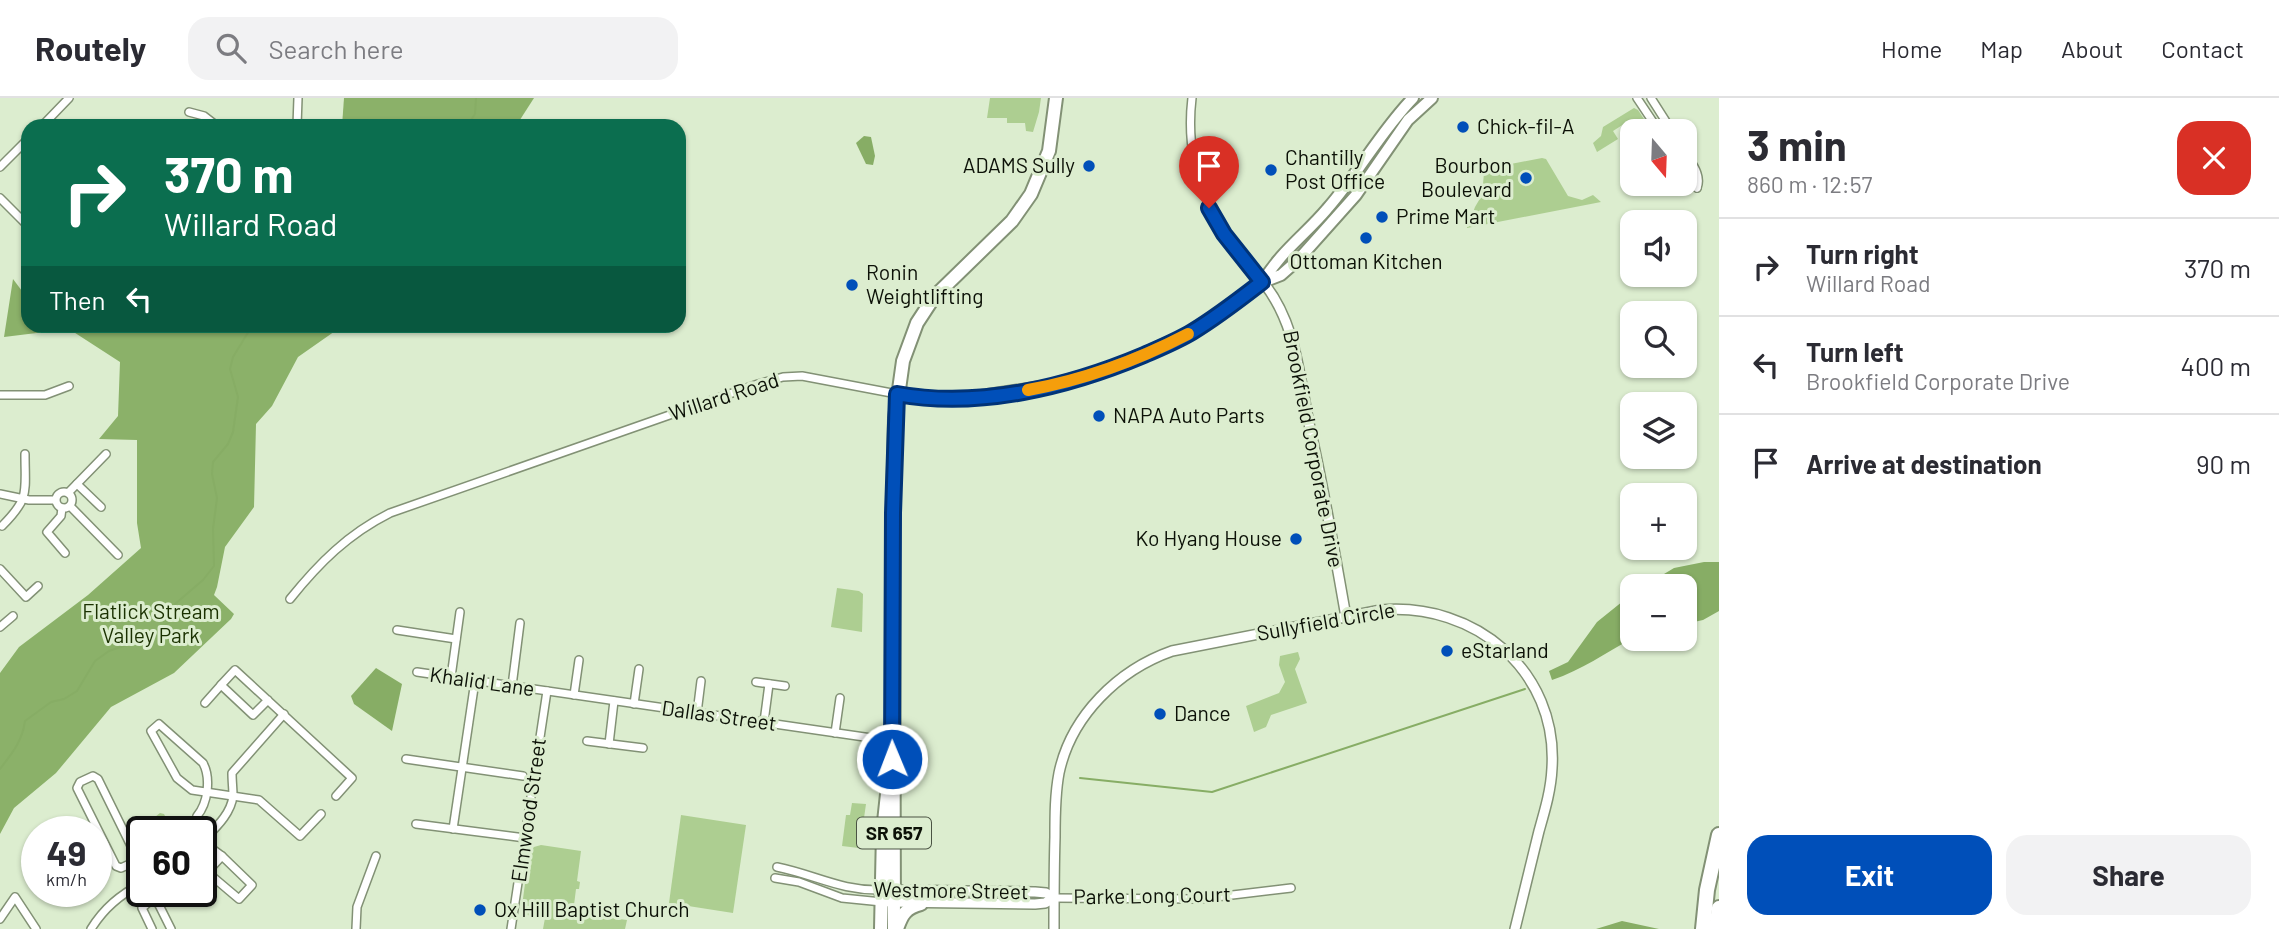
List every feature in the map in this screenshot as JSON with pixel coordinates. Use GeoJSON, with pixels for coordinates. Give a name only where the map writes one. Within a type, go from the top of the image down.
{"type":"FeatureCollection","features":[{"type":"Feature","properties":{"kind":"highway"},"geometry":{"type":"LineString","coordinates":[[1703,929],[1707,890],[1719,835]]}},
{"type":"Feature","properties":{"kind":"highway"},"geometry":{"type":"LineString","coordinates":[[1716,929],[1719,908]]}},
{"type":"Feature","properties":{"kind":"main road","name":"SR 657"},"geometry":{"type":"LineString","coordinates":[[896,929],[888,896],[883,831],[892,741],[892,524],[897,394],[906,349],[925,309],[946,284],[1012,221],[1031,194],[1049,151],[1056,98]]}},
{"type":"Feature","properties":{"kind":"main road","name":"Willard Road"},"geometry":{"type":"LineString","coordinates":[[1262,282],[1272,265],[1334,201],[1386,128],[1413,98]]}},
{"type":"Feature","properties":{"kind":"main road","name":"Willard Road"},"geometry":{"type":"LineString","coordinates":[[897,394],[919,398],[991,396],[1039,388],[1088,376],[1136,358],[1192,332],[1262,282],[1280,275],[1298,260],[1356,195],[1408,120],[1432,98]]}},
{"type":"Feature","properties":{"kind":"main road","name":"SR 657"},"geometry":{"type":"LineString","coordinates":[[881,929],[888,896]]}},
{"type":"Feature","properties":{"kind":"main road"},"geometry":{"type":"LineString","coordinates":[[896,929],[906,910],[921,904]]}},
{"type":"Feature","properties":{"kind":"street"},"geometry":{"type":"LineString","coordinates":[[52,119],[69,98]]}},
{"type":"Feature","properties":{"kind":"street"},"geometry":{"type":"LineString","coordinates":[[297,119],[298,98]]}},
{"type":"Feature","properties":{"kind":"street","name":"Brookfield Corporate Drive"},"geometry":{"type":"LineString","coordinates":[[1192,98],[1193,154],[1205,198],[1224,234],[1280,307],[1292,337],[1317,454],[1346,617]]}},
{"type":"Feature","properties":{"kind":"street"},"geometry":{"type":"LineString","coordinates":[[1637,98],[1651,119]]}},
{"type":"Feature","properties":{"kind":"street"},"geometry":{"type":"LineString","coordinates":[[1651,98],[1664,119]]}},
{"type":"Feature","properties":{"kind":"street"},"geometry":{"type":"LineString","coordinates":[[189,112],[208,119]]}},
{"type":"Feature","properties":{"kind":"street"},"geometry":{"type":"LineString","coordinates":[[0,167],[21,146]]}},
{"type":"Feature","properties":{"kind":"street"},"geometry":{"type":"LineString","coordinates":[[0,198],[21,219]]}},
{"type":"Feature","properties":{"kind":"street","name":"Willard Road"},"geometry":{"type":"LineString","coordinates":[[290,599],[314,569],[340,545],[359,530],[390,513],[758,384],[783,377],[802,376],[897,394]]}},
{"type":"Feature","properties":{"kind":"street"},"geometry":{"type":"LineString","coordinates":[[0,395],[45,395],[69,386]]}},
{"type":"Feature","properties":{"kind":"street"},"geometry":{"type":"LineString","coordinates":[[2,526],[20,508],[25,494],[25,454]]}},
{"type":"Feature","properties":{"kind":"street"},"geometry":{"type":"LineString","coordinates":[[55,500],[59,493],[68,493],[78,484],[106,454]]}},
{"type":"Feature","properties":{"kind":"street"},"geometry":{"type":"LineString","coordinates":[[78,484],[102,507]]}},
{"type":"Feature","properties":{"kind":"street"},"geometry":{"type":"LineString","coordinates":[[65,553],[47,532],[72,499],[68,493]]}},
{"type":"Feature","properties":{"kind":"street"},"geometry":{"type":"LineString","coordinates":[[0,494],[23,499],[55,500]]}},
{"type":"Feature","properties":{"kind":"street"},"geometry":{"type":"LineString","coordinates":[[55,500],[57,505],[66,507],[118,555]]}},
{"type":"Feature","properties":{"kind":"street"},"geometry":{"type":"LineString","coordinates":[[0,569],[26,597],[38,586]]}},
{"type":"Feature","properties":{"kind":"street","name":"Sullyfield Circle"},"geometry":{"type":"LineString","coordinates":[[1054,929],[1055,798],[1060,769],[1072,738],[1103,693],[1142,664],[1172,651],[1381,610],[1403,609],[1434,612],[1484,633],[1517,662],[1535,690],[1550,734],[1552,769],[1549,793],[1515,929]]}},
{"type":"Feature","properties":{"kind":"street"},"geometry":{"type":"LineString","coordinates":[[451,677],[460,612]]}},
{"type":"Feature","properties":{"kind":"street"},"geometry":{"type":"LineString","coordinates":[[0,627],[13,616]]}},
{"type":"Feature","properties":{"kind":"street"},"geometry":{"type":"LineString","coordinates":[[512,686],[520,623]]}},
{"type":"Feature","properties":{"kind":"street"},"geometry":{"type":"LineString","coordinates":[[397,630],[456,639]]}},
{"type":"Feature","properties":{"kind":"street"},"geometry":{"type":"LineString","coordinates":[[574,695],[579,660]]}},
{"type":"Feature","properties":{"kind":"street"},"geometry":{"type":"LineString","coordinates":[[634,704],[639,669]]}},
{"type":"Feature","properties":{"kind":"street"},"geometry":{"type":"LineString","coordinates":[[205,703],[235,670],[352,778],[336,796]]}},
{"type":"Feature","properties":{"kind":"street","name":"Khalid Lane"},"geometry":{"type":"LineString","coordinates":[[417,672],[547,691]]}},
{"type":"Feature","properties":{"kind":"street"},"geometry":{"type":"LineString","coordinates":[[453,829],[475,681]]}},
{"type":"Feature","properties":{"kind":"street"},"geometry":{"type":"LineString","coordinates":[[697,713],[701,681]]}},
{"type":"Feature","properties":{"kind":"street"},"geometry":{"type":"LineString","coordinates":[[756,682],[785,686]]}},
{"type":"Feature","properties":{"kind":"street"},"geometry":{"type":"LineString","coordinates":[[764,723],[769,684]]}},
{"type":"Feature","properties":{"kind":"street"},"geometry":{"type":"LineString","coordinates":[[221,685],[253,715],[268,700]]}},
{"type":"Feature","properties":{"kind":"street","name":"Dallas Street"},"geometry":{"type":"LineString","coordinates":[[547,691],[892,741]]}},
{"type":"Feature","properties":{"kind":"street","name":"Elmwood Street"},"geometry":{"type":"LineString","coordinates":[[511,929],[547,691]]}},
{"type":"Feature","properties":{"kind":"street"},"geometry":{"type":"LineString","coordinates":[[835,733],[840,698]]}},
{"type":"Feature","properties":{"kind":"street"},"geometry":{"type":"LineString","coordinates":[[609,744],[614,701]]}},
{"type":"Feature","properties":{"kind":"street"},"geometry":{"type":"LineString","coordinates":[[217,825],[225,816],[233,798],[232,773],[284,714]]}},
{"type":"Feature","properties":{"kind":"street"},"geometry":{"type":"LineString","coordinates":[[197,816],[204,807],[206,794],[207,770],[203,763],[159,724],[151,731],[177,778],[192,790],[206,794],[259,800],[300,836],[321,814]]}},
{"type":"Feature","properties":{"kind":"street"},"geometry":{"type":"LineString","coordinates":[[587,741],[643,748]]}},
{"type":"Feature","properties":{"kind":"street"},"geometry":{"type":"LineString","coordinates":[[406,759],[523,776]]}},
{"type":"Feature","properties":{"kind":"street"},"geometry":{"type":"LineString","coordinates":[[93,776],[98,779],[136,856],[134,862],[121,868],[116,866],[77,788],[80,782],[93,776]]}},
{"type":"Feature","properties":{"kind":"street"},"geometry":{"type":"LineString","coordinates":[[416,824],[525,838]]}},
{"type":"Feature","properties":{"kind":"street"},"geometry":{"type":"LineString","coordinates":[[217,852],[222,856],[252,885],[239,899],[206,872],[222,856]]}},
{"type":"Feature","properties":{"kind":"street"},"geometry":{"type":"LineString","coordinates":[[356,929],[357,907],[376,856]]}},
{"type":"Feature","properties":{"kind":"street","name":"Westmore Street"},"geometry":{"type":"LineString","coordinates":[[775,878],[842,898],[888,896],[1035,891],[1054,898],[1035,904],[921,904],[888,896],[865,890],[844,888],[777,867]]}},
{"type":"Feature","properties":{"kind":"street","name":"Parke Long Court"},"geometry":{"type":"LineString","coordinates":[[1054,898],[1199,899],[1291,888]]}},
{"type":"Feature","properties":{"kind":"street"},"geometry":{"type":"LineString","coordinates":[[91,929],[101,913],[126,894]]}},
{"type":"Feature","properties":{"kind":"street"},"geometry":{"type":"LineString","coordinates":[[0,919],[15,897],[36,929]]}},
{"type":"Feature","properties":{"kind":"street"},"geometry":{"type":"LineString","coordinates":[[143,907],[152,929]]}},
{"type":"Feature","properties":{"kind":"street"},"geometry":{"type":"LineString","coordinates":[[160,907],[171,929]]}},
{"type":"Feature","properties":{"kind":"shaded area"},"geometry":{"type":"Polygon","coordinates":[[[990,98],[1041,98],[1033,132],[1026,131],[1025,123],[1007,123],[1007,118],[987,118],[990,98]]]}},
{"type":"Feature","properties":{"kind":"shaded area"},"geometry":{"type":"Polygon","coordinates":[[[1634,108],[1644,119],[1620,119],[1620,126],[1613,131],[1618,139],[1597,152],[1593,143],[1601,136],[1603,127],[1634,108]]]}},
{"type":"Feature","properties":{"kind":"shaded area"},"geometry":{"type":"Polygon","coordinates":[[[864,136],[871,137],[875,156],[873,165],[866,164],[856,143],[864,136]]]}},
{"type":"Feature","properties":{"kind":"shaded area"},"geometry":{"type":"Polygon","coordinates":[[[1546,159],[1568,196],[1582,200],[1593,195],[1601,202],[1467,228],[1482,195],[1484,173],[1480,170],[1546,159]]]}},
{"type":"Feature","properties":{"kind":"shaded area"},"geometry":{"type":"Polygon","coordinates":[[[1719,562],[1719,611],[1697,621],[1697,574],[1664,574],[1674,568],[1719,562]]]}},
{"type":"Feature","properties":{"kind":"shaded area"},"geometry":{"type":"Polygon","coordinates":[[[837,588],[863,594],[862,632],[831,627],[837,588]]]}},
{"type":"Feature","properties":{"kind":"shaded area"},"geometry":{"type":"Polygon","coordinates":[[[1620,603],[1620,645],[1552,680],[1549,671],[1568,662],[1597,622],[1620,603]]]}},
{"type":"Feature","properties":{"kind":"shaded area"},"geometry":{"type":"Polygon","coordinates":[[[1298,652],[1300,659],[1295,669],[1307,703],[1271,715],[1266,727],[1254,732],[1246,706],[1279,693],[1285,682],[1279,665],[1280,656],[1298,652]]]}},
{"type":"Feature","properties":{"kind":"shaded area"},"geometry":{"type":"Polygon","coordinates":[[[376,668],[402,684],[392,731],[354,704],[351,696],[376,668]]]}},
{"type":"Feature","properties":{"kind":"shaded area"},"geometry":{"type":"Polygon","coordinates":[[[852,803],[866,804],[864,818],[868,819],[865,840],[868,841],[867,849],[842,846],[846,815],[850,815],[852,803]]]}},
{"type":"Feature","properties":{"kind":"shaded area"},"geometry":{"type":"Polygon","coordinates":[[[681,815],[746,825],[733,913],[669,903],[681,815]]]}},
{"type":"Feature","properties":{"kind":"shaded area"},"geometry":{"type":"Polygon","coordinates":[[[541,845],[581,851],[577,881],[580,882],[579,889],[576,889],[573,913],[627,920],[625,929],[543,929],[545,918],[521,914],[529,853],[534,847],[541,845]]]}},
{"type":"Feature","properties":{"kind":"shaded area"},"geometry":{"type":"Polygon","coordinates":[[[1622,921],[1659,929],[1596,929],[1622,921]]]}},
{"type":"Feature","properties":{"kind":"green space"},"geometry":{"type":"Polygon","coordinates":[[[344,98],[534,98],[520,119],[342,119],[344,98]]]}},
{"type":"Feature","properties":{"kind":"green space","name":"Flatlick Stream Valley Park"},"geometry":{"type":"Polygon","coordinates":[[[13,279],[21,290],[21,333],[36,333],[4,337],[13,279]]]}},
{"type":"Feature","properties":{"kind":"green space","name":"Flatlick Stream Valley Park"},"geometry":{"type":"Polygon","coordinates":[[[75,333],[332,333],[298,357],[272,406],[256,424],[254,507],[225,547],[214,595],[234,614],[231,619],[174,673],[111,707],[56,773],[14,808],[0,834],[0,673],[19,647],[88,595],[141,548],[137,523],[137,440],[99,439],[118,416],[120,362],[75,333]]]}},
{"type":"Feature","properties":{"kind":"waterway"},"geometry":{"type":"LineString","coordinates":[[472,119],[475,114],[476,98]]}},
{"type":"Feature","properties":{"kind":"waterway"},"geometry":{"type":"LineString","coordinates":[[0,769],[19,741],[25,721],[51,702],[64,699],[77,691],[95,661],[109,651],[150,637],[169,622],[175,604],[203,580],[214,566],[213,529],[217,498],[212,474],[213,462],[228,444],[233,432],[238,397],[230,369],[233,357],[248,333]]}},
{"type":"Feature","properties":{"kind":"waterway"},"geometry":{"type":"LineString","coordinates":[[1080,778],[1212,792],[1525,689]]}},
{"type":"Feature","properties":{"kind":"slow traffic"},"geometry":{"type":"LineString","coordinates":[[1028,390],[1112,368],[1188,334]]}},
{"type":"Feature","properties":{"kind":"place","name":"Chick-fil-A"},"geometry":{"type":"Point","coordinates":[1463,127]}},
{"type":"Feature","properties":{"kind":"place","name":"ADAMS Sully"},"geometry":{"type":"Point","coordinates":[1089,166]}},
{"type":"Feature","properties":{"kind":"place","name":"Chantilly Post Office"},"geometry":{"type":"Point","coordinates":[1271,170]}},
{"type":"Feature","properties":{"kind":"place","name":"Bourbon Boulevard"},"geometry":{"type":"Point","coordinates":[1526,178]}},
{"type":"Feature","properties":{"kind":"place","name":"Prime Mart"},"geometry":{"type":"Point","coordinates":[1382,217]}},
{"type":"Feature","properties":{"kind":"place","name":"Ottoman Kitchen"},"geometry":{"type":"Point","coordinates":[1366,238]}},
{"type":"Feature","properties":{"kind":"place","name":"Ronin Weightlifting"},"geometry":{"type":"Point","coordinates":[852,285]}},
{"type":"Feature","properties":{"kind":"place","name":"NAPA Auto Parts"},"geometry":{"type":"Point","coordinates":[1099,416]}},
{"type":"Feature","properties":{"kind":"place","name":"Ko Hyang House"},"geometry":{"type":"Point","coordinates":[1296,539]}},
{"type":"Feature","properties":{"kind":"place","name":"eStarland"},"geometry":{"type":"Point","coordinates":[1447,651]}},
{"type":"Feature","properties":{"kind":"place","name":"Dance"},"geometry":{"type":"Point","coordinates":[1160,714]}},
{"type":"Feature","properties":{"kind":"place","name":"Ox Hill Baptist Church"},"geometry":{"type":"Point","coordinates":[480,910]}},
{"type":"Feature","properties":{"kind":"route"},"geometry":{"type":"LineString","coordinates":[[892,759],[893,513],[897,394],[919,398],[968,398],[1048,386],[1112,368],[1192,332],[1262,282],[1224,234],[1209,208]]}}]}
